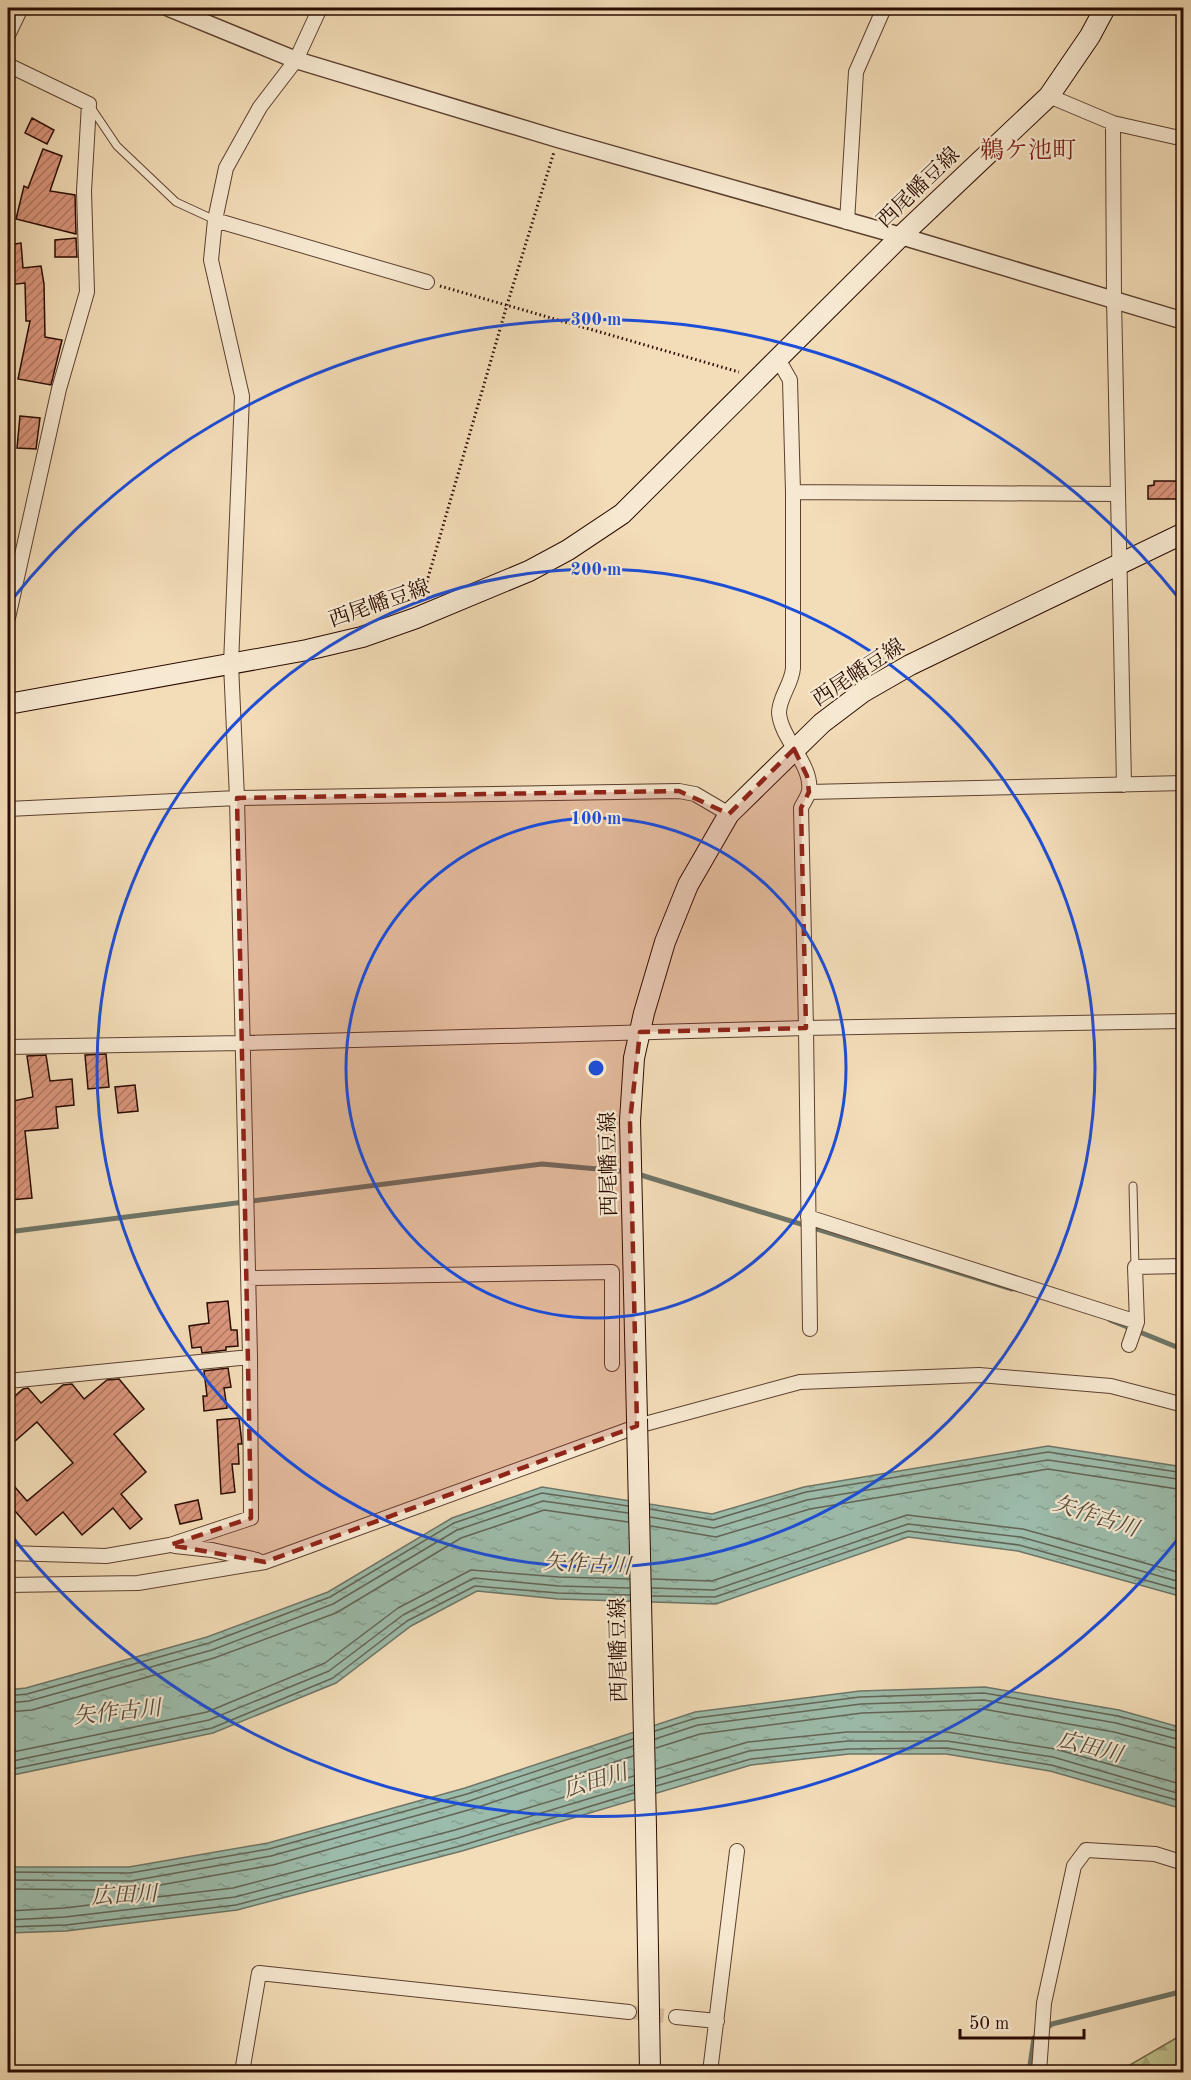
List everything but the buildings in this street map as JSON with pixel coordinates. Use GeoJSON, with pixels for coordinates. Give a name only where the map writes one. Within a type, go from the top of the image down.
{"type":"FeatureCollection","features":[{"type":"Feature","properties":{"kind":"main road","name":"西尾幡豆線"},"geometry":{"type":"LineString","coordinates":[[8,704],[307,651],[362,637],[417,618],[529,571],[568,550],[622,514],[901,236],[1049,96],[1090,36],[1105,8]]}},
{"type":"Feature","properties":{"kind":"main road","name":"西尾幡豆線"},"geometry":{"type":"LineString","coordinates":[[650,2073],[630,1121],[634,1058],[665,942],[688,885],[729,814],[834,713],[910,665],[1184,533]]}},
{"type":"Feature","properties":{"kind":"street"},"geometry":{"type":"LineString","coordinates":[[8,35],[21,8]]}},
{"type":"Feature","properties":{"kind":"street"},"geometry":{"type":"LineString","coordinates":[[169,8],[296,60],[558,139],[901,236],[1184,321]]}},
{"type":"Feature","properties":{"kind":"street"},"geometry":{"type":"LineString","coordinates":[[8,1553],[106,1556],[170,1545],[251,1518],[250,1357],[237,798],[231,664],[242,396],[211,260],[215,220],[226,168],[260,106],[296,60],[320,8]]}},
{"type":"Feature","properties":{"kind":"street"},"geometry":{"type":"LineString","coordinates":[[847,222],[856,72],[884,8]]}},
{"type":"Feature","properties":{"kind":"street"},"geometry":{"type":"LineString","coordinates":[[8,65],[89,104],[84,191],[87,292],[59,389],[8,618]]}},
{"type":"Feature","properties":{"kind":"street"},"geometry":{"type":"LineString","coordinates":[[1049,96],[1113,123],[1184,139]]}},
{"type":"Feature","properties":{"kind":"street"},"geometry":{"type":"LineString","coordinates":[[1113,123],[1114,299],[1124,785]]}},
{"type":"Feature","properties":{"kind":"street"},"geometry":{"type":"LineString","coordinates":[[215,220],[427,282]]}},
{"type":"Feature","properties":{"kind":"street"},"geometry":{"type":"LineString","coordinates":[[778,359],[790,380],[794,492],[793,675],[781,702],[779,714],[807,776],[809,792],[801,808],[810,1329]]}},
{"type":"Feature","properties":{"kind":"street"},"geometry":{"type":"LineString","coordinates":[[794,492],[1118,494]]}},
{"type":"Feature","properties":{"kind":"street"},"geometry":{"type":"LineString","coordinates":[[809,792],[1184,783]]}},
{"type":"Feature","properties":{"kind":"street"},"geometry":{"type":"LineString","coordinates":[[8,809],[237,798],[679,791],[695,794],[729,814]]}},
{"type":"Feature","properties":{"kind":"street"},"geometry":{"type":"LineString","coordinates":[[8,1047],[1184,1021]]}},
{"type":"Feature","properties":{"kind":"street"},"geometry":{"type":"LineString","coordinates":[[808,1217],[1137,1322]]}},
{"type":"Feature","properties":{"kind":"street"},"geometry":{"type":"LineString","coordinates":[[1129,1345],[1137,1322],[1136,1267],[1184,1266]]}},
{"type":"Feature","properties":{"kind":"street"},"geometry":{"type":"LineString","coordinates":[[248,1278],[612,1272],[612,1364]]}},
{"type":"Feature","properties":{"kind":"street"},"geometry":{"type":"LineString","coordinates":[[8,1381],[250,1357]]}},
{"type":"Feature","properties":{"kind":"street"},"geometry":{"type":"LineString","coordinates":[[8,1585],[138,1583],[265,1562],[641,1425],[800,1382],[979,1375],[1111,1386],[1184,1405]]}},
{"type":"Feature","properties":{"kind":"street"},"geometry":{"type":"LineString","coordinates":[[170,1545],[212,1550],[265,1562]]}},
{"type":"Feature","properties":{"kind":"street"},"geometry":{"type":"LineString","coordinates":[[1039,2073],[1044,2003],[1074,1866],[1086,1850],[1155,1854],[1184,1863]]}},
{"type":"Feature","properties":{"kind":"street"},"geometry":{"type":"LineString","coordinates":[[710,2073],[737,1851]]}},
{"type":"Feature","properties":{"kind":"street"},"geometry":{"type":"LineString","coordinates":[[242,2073],[259,1973],[629,2012]]}},
{"type":"Feature","properties":{"kind":"street"},"geometry":{"type":"LineString","coordinates":[[676,2017],[717,2021]]}},
{"type":"Feature","properties":{"kind":"lane"},"geometry":{"type":"LineString","coordinates":[[89,104],[117,146],[176,202],[215,220]]}},
{"type":"Feature","properties":{"kind":"lane"},"geometry":{"type":"LineString","coordinates":[[1133,1186],[1136,1267]]}},
{"type":"Feature","properties":{"kind":"path"},"geometry":{"type":"LineString","coordinates":[[417,618],[507,305],[558,139]]}},
{"type":"Feature","properties":{"kind":"path"},"geometry":{"type":"LineString","coordinates":[[427,282],[743,373],[757,380]]}},
{"type":"Feature","properties":{"kind":"highlighted area"},"geometry":{"type":"Polygon","coordinates":[[[794,749],[807,776],[809,792],[801,808],[806,1028],[640,1032],[630,1121],[637,1426],[265,1562],[170,1545],[251,1518],[237,798],[679,791],[729,814],[794,749]]]}},
{"type":"Feature","properties":{"kind":"green space"},"geometry":{"type":"Polygon","coordinates":[[[1183,2034],[1183,2072],[1123,2072],[1128,2066],[1183,2034]]]}},
{"type":"Feature","properties":{"kind":"water","name":"矢作古川"},"geometry":{"type":"Polygon","coordinates":[[[1048,1446],[1183,1467],[1183,1597],[1018,1551],[908,1537],[716,1604],[558,1599],[477,1591],[411,1626],[336,1683],[213,1733],[8,1776],[8,1690],[26,1688],[207,1637],[328,1592],[452,1518],[542,1487],[712,1514],[804,1487],[1048,1446]]]}},
{"type":"Feature","properties":{"kind":"water","name":"広田川"},"geometry":{"type":"Polygon","coordinates":[[[985,1687],[1119,1710],[1183,1728],[1183,1809],[1050,1771],[946,1754],[849,1754],[751,1765],[462,1851],[237,1910],[66,1931],[8,1933],[8,1867],[129,1867],[268,1843],[465,1788],[695,1712],[860,1691],[985,1687]]]}},
{"type":"Feature","properties":{"kind":"waterway"},"geometry":{"type":"LineString","coordinates":[[8,1232],[542,1164],[631,1172],[1012,1289]]}},
{"type":"Feature","properties":{"kind":"waterway"},"geometry":{"type":"LineString","coordinates":[[1110,1320],[1184,1350]]}},
{"type":"Feature","properties":{"kind":"waterway"},"geometry":{"type":"LineString","coordinates":[[1029,2072],[1034,2038],[1052,2024],[1184,1991]]}},
{"type":"Feature","properties":{"kind":"tunnel"},"geometry":{"type":"LineString","coordinates":[[629,2012],[676,2017]]}},
{"type":"Feature","properties":{"kind":"district","name":"鵜ケ池町"},"geometry":{"type":"Point","coordinates":[1028,150]}}]}
